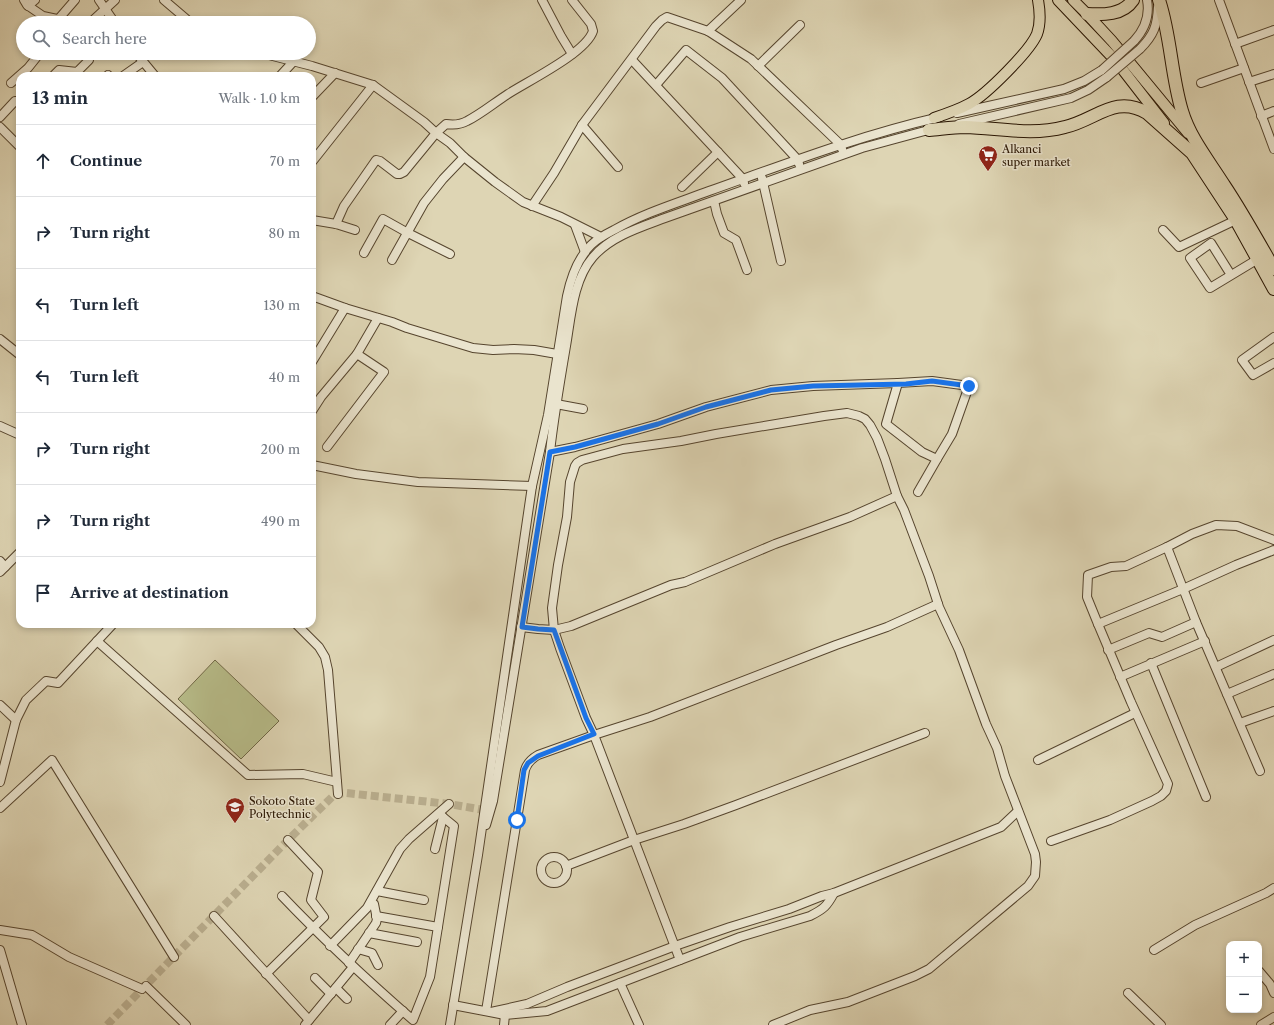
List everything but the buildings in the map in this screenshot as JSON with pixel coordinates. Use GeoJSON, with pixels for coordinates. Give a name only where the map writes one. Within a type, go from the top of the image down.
{"type":"FeatureCollection","features":[{"type":"Feature","properties":{"kind":"highway"},"geometry":{"type":"LineString","coordinates":[[1087,14],[1108,14],[1117,12],[1133,0]]}},
{"type":"Feature","properties":{"kind":"highway"},"geometry":{"type":"LineString","coordinates":[[1158,0],[1166,23],[1170,52],[1182,111],[1194,149],[1236,220],[1274,289]]}},
{"type":"Feature","properties":{"kind":"highway"},"geometry":{"type":"LineString","coordinates":[[928,130],[964,127],[1032,132],[1051,131],[1085,120],[1112,107],[1121,105],[1139,108],[1194,149],[1245,218],[1274,269]]}},
{"type":"Feature","properties":{"kind":"main road"},"geometry":{"type":"LineString","coordinates":[[934,118],[963,107],[981,96],[1027,50],[1035,38],[1039,26],[1040,9],[1038,0]]}},
{"type":"Feature","properties":{"kind":"main road"},"geometry":{"type":"LineString","coordinates":[[1058,0],[1116,61],[1161,120],[1194,149]]}},
{"type":"Feature","properties":{"kind":"main road"},"geometry":{"type":"LineString","coordinates":[[1073,0],[1112,41],[1194,149]]}},
{"type":"Feature","properties":{"kind":"street"},"geometry":{"type":"LineString","coordinates":[[35,0],[26,3],[40,16]]}},
{"type":"Feature","properties":{"kind":"street"},"geometry":{"type":"LineString","coordinates":[[61,16],[75,0]]}},
{"type":"Feature","properties":{"kind":"street"},"geometry":{"type":"LineString","coordinates":[[99,0],[110,16]]}},
{"type":"Feature","properties":{"kind":"street"},"geometry":{"type":"LineString","coordinates":[[98,16],[115,0]]}},
{"type":"Feature","properties":{"kind":"street"},"geometry":{"type":"LineString","coordinates":[[164,0],[183,16]]}},
{"type":"Feature","properties":{"kind":"street"},"geometry":{"type":"LineString","coordinates":[[542,0],[572,54]]}},
{"type":"Feature","properties":{"kind":"street"},"geometry":{"type":"LineString","coordinates":[[336,224],[344,206],[376,160],[380,161],[397,174],[404,172],[436,133],[446,124],[455,125],[466,122],[510,93],[537,78],[572,54],[589,38],[593,31],[591,24],[572,0]]}},
{"type":"Feature","properties":{"kind":"street"},"geometry":{"type":"LineString","coordinates":[[708,31],[741,0]]}},
{"type":"Feature","properties":{"kind":"street"},"geometry":{"type":"LineString","coordinates":[[450,1025],[478,854],[532,486],[548,416],[570,282],[578,262],[585,252],[601,237],[623,224],[743,179],[866,136],[934,118],[1064,89],[1084,81],[1102,70],[1142,32],[1146,25],[1149,10],[1147,0]]}},
{"type":"Feature","properties":{"kind":"street"},"geometry":{"type":"LineString","coordinates":[[478,854],[493,800],[574,300],[581,277],[588,263],[602,249],[623,236],[666,218],[843,155],[888,140],[928,130],[1071,98],[1088,90],[1107,77],[1140,49],[1150,37],[1157,24],[1158,0]]}},
{"type":"Feature","properties":{"kind":"street"},"geometry":{"type":"LineString","coordinates":[[1219,0],[1274,149]]}},
{"type":"Feature","properties":{"kind":"street"},"geometry":{"type":"LineString","coordinates":[[532,206],[554,173],[582,125],[662,20],[667,17],[708,31],[751,59],[841,145],[843,155]]}},
{"type":"Feature","properties":{"kind":"street"},"geometry":{"type":"LineString","coordinates":[[758,66],[800,25]]}},
{"type":"Feature","properties":{"kind":"street"},"geometry":{"type":"LineString","coordinates":[[1235,44],[1274,30]]}},
{"type":"Feature","properties":{"kind":"street"},"geometry":{"type":"LineString","coordinates":[[656,85],[686,50],[722,78],[798,160],[801,170]]}},
{"type":"Feature","properties":{"kind":"street"},"geometry":{"type":"LineString","coordinates":[[23,72],[34,60]]}},
{"type":"Feature","properties":{"kind":"street"},"geometry":{"type":"LineString","coordinates":[[57,72],[59,70],[77,72],[89,60]]}},
{"type":"Feature","properties":{"kind":"street"},"geometry":{"type":"LineString","coordinates":[[286,60],[312,66],[373,85],[412,113],[450,143],[495,182],[523,202],[562,217],[601,237]]}},
{"type":"Feature","properties":{"kind":"street"},"geometry":{"type":"LineString","coordinates":[[632,60],[743,179],[745,190]]}},
{"type":"Feature","properties":{"kind":"street"},"geometry":{"type":"LineString","coordinates":[[129,72],[143,62],[152,72]]}},
{"type":"Feature","properties":{"kind":"street"},"geometry":{"type":"LineString","coordinates":[[284,72],[293,62]]}},
{"type":"Feature","properties":{"kind":"street"},"geometry":{"type":"LineString","coordinates":[[1201,83],[1244,68]]}},
{"type":"Feature","properties":{"kind":"street"},"geometry":{"type":"LineString","coordinates":[[316,93],[335,74]]}},
{"type":"Feature","properties":{"kind":"street"},"geometry":{"type":"LineString","coordinates":[[1249,82],[1274,74]]}},
{"type":"Feature","properties":{"kind":"street"},"geometry":{"type":"LineString","coordinates":[[11,83],[16,79]]}},
{"type":"Feature","properties":{"kind":"street"},"geometry":{"type":"LineString","coordinates":[[316,157],[373,85]]}},
{"type":"Feature","properties":{"kind":"street"},"geometry":{"type":"LineString","coordinates":[[0,117],[16,101]]}},
{"type":"Feature","properties":{"kind":"street"},"geometry":{"type":"LineString","coordinates":[[1261,116],[1274,111]]}},
{"type":"Feature","properties":{"kind":"street"},"geometry":{"type":"LineString","coordinates":[[582,125],[618,167]]}},
{"type":"Feature","properties":{"kind":"street"},"geometry":{"type":"LineString","coordinates":[[0,127],[16,144]]}},
{"type":"Feature","properties":{"kind":"street"},"geometry":{"type":"LineString","coordinates":[[682,187],[718,152]]}},
{"type":"Feature","properties":{"kind":"street"},"geometry":{"type":"LineString","coordinates":[[392,260],[424,203],[464,156]]}},
{"type":"Feature","properties":{"kind":"street"},"geometry":{"type":"LineString","coordinates":[[760,173],[781,261]]}},
{"type":"Feature","properties":{"kind":"street"},"geometry":{"type":"LineString","coordinates":[[714,201],[724,233],[736,240],[748,270]]}},
{"type":"Feature","properties":{"kind":"street"},"geometry":{"type":"LineString","coordinates":[[364,253],[383,219],[450,254]]}},
{"type":"Feature","properties":{"kind":"street"},"geometry":{"type":"LineString","coordinates":[[1163,230],[1179,247],[1236,220]]}},
{"type":"Feature","properties":{"kind":"street"},"geometry":{"type":"LineString","coordinates":[[316,221],[336,224],[355,230]]}},
{"type":"Feature","properties":{"kind":"street"},"geometry":{"type":"LineString","coordinates":[[575,225],[585,252]]}},
{"type":"Feature","properties":{"kind":"street"},"geometry":{"type":"LineString","coordinates":[[1231,275],[1211,243],[1190,258],[1210,288],[1258,259]]}},
{"type":"Feature","properties":{"kind":"street"},"geometry":{"type":"LineString","coordinates":[[316,297],[473,348],[493,350],[534,350],[558,354]]}},
{"type":"Feature","properties":{"kind":"street"},"geometry":{"type":"LineString","coordinates":[[316,355],[345,308]]}},
{"type":"Feature","properties":{"kind":"street"},"geometry":{"type":"LineString","coordinates":[[316,405],[357,354],[378,318]]}},
{"type":"Feature","properties":{"kind":"street"},"geometry":{"type":"LineString","coordinates":[[1274,337],[1242,360],[1252,375],[1274,363]]}},
{"type":"Feature","properties":{"kind":"street"},"geometry":{"type":"LineString","coordinates":[[0,339],[16,352]]}},
{"type":"Feature","properties":{"kind":"street"},"geometry":{"type":"LineString","coordinates":[[327,447],[384,372],[357,354]]}},
{"type":"Feature","properties":{"kind":"street"},"geometry":{"type":"LineString","coordinates":[[550,452],[575,447],[658,424],[706,407],[771,390],[813,386],[898,384],[932,381],[969,386],[952,434],[918,492]]}},
{"type":"Feature","properties":{"kind":"street"},"geometry":{"type":"LineString","coordinates":[[898,384],[886,424],[922,452],[937,459]]}},
{"type":"Feature","properties":{"kind":"street"},"geometry":{"type":"LineString","coordinates":[[556,404],[583,408]]}},
{"type":"Feature","properties":{"kind":"street"},"geometry":{"type":"LineString","coordinates":[[680,960],[594,734],[586,718],[554,630],[552,608],[567,517],[570,482],[575,466],[582,460],[623,449],[682,441],[786,422],[847,413],[859,416],[865,419],[877,438],[897,496],[904,510],[938,604],[959,650],[986,724],[997,748],[1005,776],[1035,854],[1036,869],[1032,882],[929,969],[915,976],[848,1002],[810,1010],[773,1025]]}},
{"type":"Feature","properties":{"kind":"street"},"geometry":{"type":"LineString","coordinates":[[0,426],[16,433]]}},
{"type":"Feature","properties":{"kind":"street"},"geometry":{"type":"LineString","coordinates":[[316,466],[356,474],[418,482],[532,486]]}},
{"type":"Feature","properties":{"kind":"street"},"geometry":{"type":"LineString","coordinates":[[522,627],[554,630],[571,626],[670,585],[685,582],[775,544],[850,517],[897,496]]}},
{"type":"Feature","properties":{"kind":"street"},"geometry":{"type":"LineString","coordinates":[[1051,841],[1110,820],[1152,802],[1166,791],[1168,784],[1135,713],[1087,597],[1088,575],[1111,567],[1126,566],[1168,547],[1192,534],[1216,525],[1237,526],[1274,540]]}},
{"type":"Feature","properties":{"kind":"street"},"geometry":{"type":"LineString","coordinates":[[1168,547],[1196,622],[1260,772]]}},
{"type":"Feature","properties":{"kind":"street"},"geometry":{"type":"LineString","coordinates":[[1098,624],[1274,550]]}},
{"type":"Feature","properties":{"kind":"street"},"geometry":{"type":"LineString","coordinates":[[2,567],[16,556]]}},
{"type":"Feature","properties":{"kind":"street"},"geometry":{"type":"LineString","coordinates":[[489,1012],[526,766],[531,760],[594,734],[656,715],[836,645],[887,627],[938,604]]}},
{"type":"Feature","properties":{"kind":"street"},"geometry":{"type":"LineString","coordinates":[[1108,650],[1149,633],[1162,637],[1196,622]]}},
{"type":"Feature","properties":{"kind":"street"},"geometry":{"type":"LineString","coordinates":[[0,782],[16,720],[26,700],[46,681],[58,683],[109,628]]}},
{"type":"Feature","properties":{"kind":"street"},"geometry":{"type":"LineString","coordinates":[[300,628],[320,647],[325,656],[328,670],[338,794]]}},
{"type":"Feature","properties":{"kind":"street"},"geometry":{"type":"LineString","coordinates":[[1216,667],[1274,640]]}},
{"type":"Feature","properties":{"kind":"street"},"geometry":{"type":"LineString","coordinates":[[98,641],[248,775],[303,774],[338,782]]}},
{"type":"Feature","properties":{"kind":"street"},"geometry":{"type":"LineString","coordinates":[[1120,677],[1205,641]]}},
{"type":"Feature","properties":{"kind":"street"},"geometry":{"type":"LineString","coordinates":[[1151,663],[1206,797]]}},
{"type":"Feature","properties":{"kind":"street"},"geometry":{"type":"LineString","coordinates":[[1227,694],[1274,674]]}},
{"type":"Feature","properties":{"kind":"street"},"geometry":{"type":"LineString","coordinates":[[0,705],[16,720]]}},
{"type":"Feature","properties":{"kind":"street"},"geometry":{"type":"LineString","coordinates":[[1240,723],[1274,711]]}},
{"type":"Feature","properties":{"kind":"street"},"geometry":{"type":"LineString","coordinates":[[1038,760],[1135,713]]}},
{"type":"Feature","properties":{"kind":"street"},"geometry":{"type":"LineString","coordinates":[[566,866],[634,840],[736,805],[925,733]]}},
{"type":"Feature","properties":{"kind":"street"},"geometry":{"type":"LineString","coordinates":[[0,808],[52,760],[174,957]]}},
{"type":"Feature","properties":{"kind":"street"},"geometry":{"type":"LineString","coordinates":[[330,946],[367,908],[400,849],[410,839],[441,815],[449,804]]}},
{"type":"Feature","properties":{"kind":"street"},"geometry":{"type":"LineString","coordinates":[[489,1012],[527,1004],[567,987],[675,946],[834,893],[1001,827],[1018,811]]}},
{"type":"Feature","properties":{"kind":"street"},"geometry":{"type":"LineString","coordinates":[[435,849],[441,815]]}},
{"type":"Feature","properties":{"kind":"street"},"geometry":{"type":"LineString","coordinates":[[282,896],[330,946],[413,1020],[430,977],[454,826],[441,815]]}},
{"type":"Feature","properties":{"kind":"street"},"geometry":{"type":"LineString","coordinates":[[266,974],[324,917],[311,900],[318,872],[288,840]]}},
{"type":"Feature","properties":{"kind":"street"},"geometry":{"type":"LineString","coordinates":[[1154,950],[1195,925],[1274,888]]}},
{"type":"Feature","properties":{"kind":"street"},"geometry":{"type":"LineString","coordinates":[[377,891],[424,900]]}},
{"type":"Feature","properties":{"kind":"street"},"geometry":{"type":"LineString","coordinates":[[453,1005],[505,1015],[547,1011],[740,937],[810,916],[827,905],[834,893]]}},
{"type":"Feature","properties":{"kind":"street"},"geometry":{"type":"LineString","coordinates":[[214,916],[307,1023],[333,991],[351,965],[358,949],[376,924],[377,919],[374,904],[371,902]]}},
{"type":"Feature","properties":{"kind":"street"},"geometry":{"type":"LineString","coordinates":[[376,916],[438,928]]}},
{"type":"Feature","properties":{"kind":"street"},"geometry":{"type":"LineString","coordinates":[[0,930],[32,935],[69,957],[144,988],[186,1025]]}},
{"type":"Feature","properties":{"kind":"street"},"geometry":{"type":"LineString","coordinates":[[369,933],[417,942]]}},
{"type":"Feature","properties":{"kind":"street"},"geometry":{"type":"LineString","coordinates":[[358,949],[372,953],[378,965]]}},
{"type":"Feature","properties":{"kind":"street"},"geometry":{"type":"LineString","coordinates":[[0,950],[22,1025]]}},
{"type":"Feature","properties":{"kind":"street"},"geometry":{"type":"LineString","coordinates":[[1262,975],[1270,984],[1274,993]]}},
{"type":"Feature","properties":{"kind":"street"},"geometry":{"type":"LineString","coordinates":[[315,978],[333,991],[348,999]]}},
{"type":"Feature","properties":{"kind":"street"},"geometry":{"type":"LineString","coordinates":[[620,983],[639,1025]]}},
{"type":"Feature","properties":{"kind":"street"},"geometry":{"type":"LineString","coordinates":[[1128,993],[1161,1025]]}},
{"type":"Feature","properties":{"kind":"street"},"geometry":{"type":"LineString","coordinates":[[390,1025],[403,1011]]}},
{"type":"Feature","properties":{"kind":"street"},"geometry":{"type":"LineString","coordinates":[[504,1025],[505,1015]]}},
{"type":"Feature","properties":{"kind":"street"},"geometry":{"type":"LineString","coordinates":[[1261,1025],[1274,1017]]}},
{"type":"Feature","properties":{"kind":"green space"},"geometry":{"type":"Polygon","coordinates":[[[215,660],[279,721],[241,759],[178,699],[215,660]]]}},
{"type":"Feature","properties":{"kind":"tunnel"},"geometry":{"type":"LineString","coordinates":[[107,1025],[332,797],[338,794],[346,793],[449,804],[484,810]]}},
{"type":"Feature","properties":{"kind":"place","name":"Alkanci super market"},"geometry":{"type":"Point","coordinates":[988,172]}},
{"type":"Feature","properties":{"kind":"place","name":"Sokoto State Polytechnic"},"geometry":{"type":"Point","coordinates":[235,824]}},
{"type":"Feature","properties":{"kind":"route"},"geometry":{"type":"LineString","coordinates":[[517,820],[524,770],[528,763],[538,756],[594,734],[586,718],[554,630],[522,627],[550,452],[575,447],[658,424],[706,407],[719,405],[771,390],[813,386],[906,384],[932,381],[969,386]]}}]}
